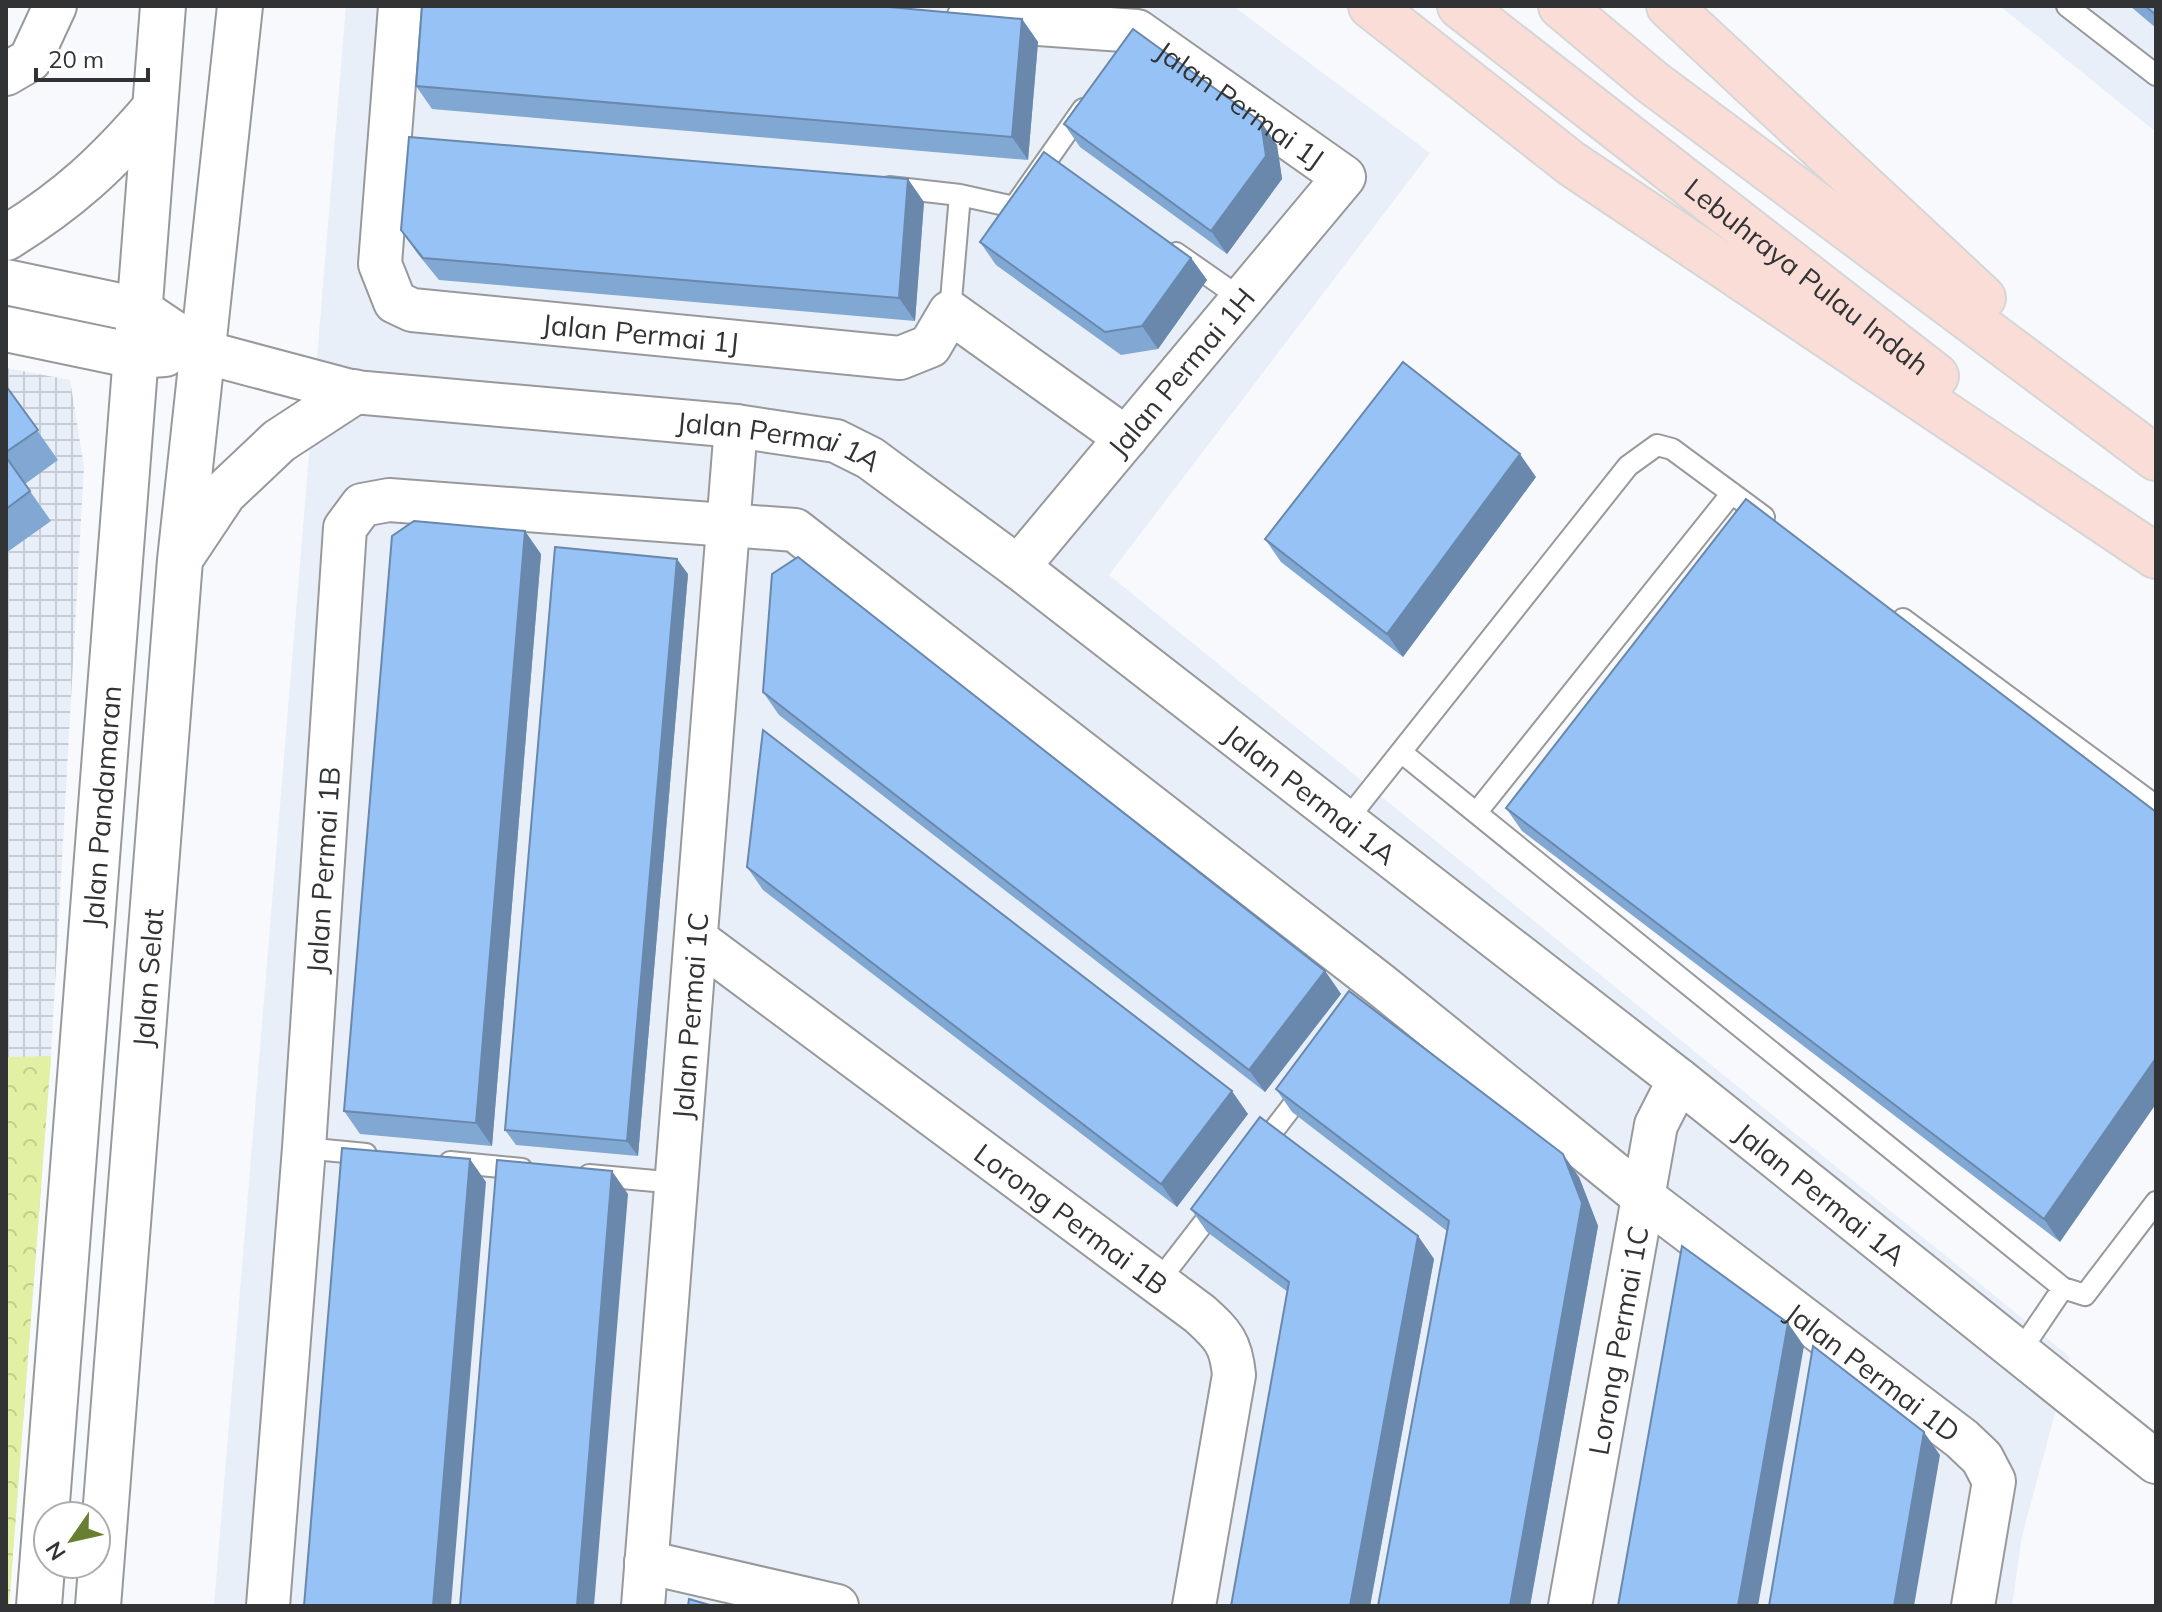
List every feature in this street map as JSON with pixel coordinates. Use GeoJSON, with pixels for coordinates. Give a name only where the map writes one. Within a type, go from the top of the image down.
{"type":"FeatureCollection","features":[{"type":"Feature","properties":{"kind":"main road","name":"Jalan Pandamaran"},"geometry":{"type":"LineString","coordinates":[[39,1606],[163,6]]}},
{"type":"Feature","properties":{"kind":"main road"},"geometry":{"type":"LineString","coordinates":[[200,351],[240,6]]}},
{"type":"Feature","properties":{"kind":"main road"},"geometry":{"type":"LineString","coordinates":[[1371,6],[1572,164],[2156,556]]}},
{"type":"Feature","properties":{"kind":"main road","name":"Lebuhraya Pulau Indah"},"geometry":{"type":"LineString","coordinates":[[1460,6],[2156,547]]}},
{"type":"Feature","properties":{"kind":"main road"},"geometry":{"type":"LineString","coordinates":[[1561,6],[1652,82],[2151,454]]}},
{"type":"Feature","properties":{"kind":"main road"},"geometry":{"type":"LineString","coordinates":[[1669,6],[2151,454]]}},
{"type":"Feature","properties":{"kind":"main road"},"geometry":{"type":"LineString","coordinates":[[6,238],[49,212],[106,165],[154,109]]}},
{"type":"Feature","properties":{"kind":"main road"},"geometry":{"type":"LineString","coordinates":[[6,282],[139,310],[200,351]]}},
{"type":"Feature","properties":{"kind":"main road"},"geometry":{"type":"LineString","coordinates":[[6,329],[135,356],[200,351]]}},
{"type":"Feature","properties":{"kind":"main road","name":"Jalan Selat"},"geometry":{"type":"LineString","coordinates":[[98,1606],[180,560],[200,351]]}},
{"type":"Feature","properties":{"kind":"main road"},"geometry":{"type":"LineString","coordinates":[[180,560],[224,493],[279,441],[354,392]]}},
{"type":"Feature","properties":{"kind":"street"},"geometry":{"type":"LineString","coordinates":[[6,74],[30,60],[55,6]]}},
{"type":"Feature","properties":{"kind":"street","name":"Jalan Permai 1J"},"geometry":{"type":"LineString","coordinates":[[400,6],[396,136],[380,264],[395,302],[412,310],[900,358],[930,346],[950,312]]}},
{"type":"Feature","properties":{"kind":"street","name":"Jalan Permai 1J"},"geometry":{"type":"LineString","coordinates":[[934,17],[1025,15],[1128,44],[1344,177]]}},
{"type":"Feature","properties":{"kind":"street","name":"Jalan Permai 1H"},"geometry":{"type":"LineString","coordinates":[[1018,567],[1344,177]]}},
{"type":"Feature","properties":{"kind":"street"},"geometry":{"type":"LineString","coordinates":[[950,312],[1126,438]]}},
{"type":"Feature","properties":{"kind":"street","name":"Jalan Permai 1A"},"geometry":{"type":"LineString","coordinates":[[200,351],[354,392],[736,426],[836,441],[870,458],[1018,567],[1679,1080],[2156,1462]]}},
{"type":"Feature","properties":{"kind":"street","name":"Jalan Permai 1C"},"geometry":{"type":"LineString","coordinates":[[643,1606],[736,426]]}},
{"type":"Feature","properties":{"kind":"street","name":"Jalan Permai 1B"},"geometry":{"type":"LineString","coordinates":[[268,1606],[304,1148],[345,528],[362,505],[389,500],[729,524]]}},
{"type":"Feature","properties":{"kind":"street"},"geometry":{"type":"LineString","coordinates":[[729,524],[795,530],[1377,992],[1642,1196]]}},
{"type":"Feature","properties":{"kind":"street","name":"Lorong Permai 1B"},"geometry":{"type":"LineString","coordinates":[[696,939],[1200,1314],[1232,1350],[1234,1375],[1194,1606]]}},
{"type":"Feature","properties":{"kind":"street","name":"Lorong Permai 1C"},"geometry":{"type":"LineString","coordinates":[[1570,1606],[1656,1125],[1679,1080]]}},
{"type":"Feature","properties":{"kind":"street","name":"Jalan Permai 1D"},"geometry":{"type":"LineString","coordinates":[[1642,1196],[1982,1458],[1994,1481],[1973,1606]]}},
{"type":"Feature","properties":{"kind":"street"},"geometry":{"type":"LineString","coordinates":[[646,1562],[837,1606]]}},
{"type":"Feature","properties":{"kind":"lane"},"geometry":{"type":"LineString","coordinates":[[2067,6],[2156,75]]}},
{"type":"Feature","properties":{"kind":"lane"},"geometry":{"type":"LineString","coordinates":[[865,184],[960,195],[1014,207],[1053,167],[1092,97]]}},
{"type":"Feature","properties":{"kind":"lane"},"geometry":{"type":"LineString","coordinates":[[950,312],[960,195]]}},
{"type":"Feature","properties":{"kind":"lane"},"geometry":{"type":"LineString","coordinates":[[1164,244],[1242,299]]}},
{"type":"Feature","properties":{"kind":"lane"},"geometry":{"type":"LineString","coordinates":[[1346,821],[1628,466],[1657,445],[1672,449],[1784,531]]}},
{"type":"Feature","properties":{"kind":"lane"},"geometry":{"type":"LineString","coordinates":[[1476,813],[1732,493]]}},
{"type":"Feature","properties":{"kind":"lane"},"geometry":{"type":"LineString","coordinates":[[1886,607],[2156,806]]}},
{"type":"Feature","properties":{"kind":"lane"},"geometry":{"type":"LineString","coordinates":[[1401,752],[2063,1288],[2085,1295],[2156,1202]]}},
{"type":"Feature","properties":{"kind":"lane"},"geometry":{"type":"LineString","coordinates":[[1252,1160],[1316,1073]]}},
{"type":"Feature","properties":{"kind":"lane"},"geometry":{"type":"LineString","coordinates":[[304,1148],[382,1155]]}},
{"type":"Feature","properties":{"kind":"lane"},"geometry":{"type":"LineString","coordinates":[[428,1160],[537,1170]]}},
{"type":"Feature","properties":{"kind":"lane"},"geometry":{"type":"LineString","coordinates":[[568,1173],[677,1183]]}},
{"type":"Feature","properties":{"kind":"lane"},"geometry":{"type":"LineString","coordinates":[[1158,1282],[1233,1184]]}},
{"type":"Feature","properties":{"kind":"lane"},"geometry":{"type":"LineString","coordinates":[[2019,1353],[2063,1288]]}},
{"type":"Feature","properties":{"kind":"shaded area"},"geometry":{"type":"Polygon","coordinates":[[[346,6],[1233,6],[1430,153],[1109,575],[2070,1357],[2022,1536],[2012,1606],[214,1606],[346,6]]]}},
{"type":"Feature","properties":{"kind":"shaded area"},"geometry":{"type":"Polygon","coordinates":[[[2000,6],[2156,6],[2156,132],[2000,6]]]}},
{"type":"Feature","properties":{"kind":"shaded area"},"geometry":{"type":"Polygon","coordinates":[[[6,368],[70,380],[84,467],[51,1056],[9,1606],[6,368]]]}},
{"type":"Feature","properties":{"kind":"green space"},"geometry":{"type":"Polygon","coordinates":[[[51,1056],[9,1606],[6,1606],[6,1057],[51,1056]]]}},
{"type":"Feature","properties":{"kind":"building"},"geometry":{"type":"Polygon","coordinates":[[[422,6],[878,6],[1022,19],[1012,137],[416,86],[422,6]]]}},
{"type":"Feature","properties":{"kind":"building"},"geometry":{"type":"Polygon","coordinates":[[[2145,6],[2156,6],[2156,15],[2145,6]]]}},
{"type":"Feature","properties":{"kind":"building"},"geometry":{"type":"Polygon","coordinates":[[[1133,29],[1261,122],[1266,156],[1211,231],[1064,124],[1133,29]]]}},
{"type":"Feature","properties":{"kind":"building"},"geometry":{"type":"Polygon","coordinates":[[[409,137],[908,179],[899,298],[423,258],[401,230],[409,137]]]}},
{"type":"Feature","properties":{"kind":"building"},"geometry":{"type":"Polygon","coordinates":[[[1044,152],[1191,258],[1142,326],[1105,332],[980,242],[1044,152]]]}},
{"type":"Feature","properties":{"kind":"building"},"geometry":{"type":"Polygon","coordinates":[[[1403,362],[1520,454],[1387,634],[1265,539],[1403,362]]]}},
{"type":"Feature","properties":{"kind":"building"},"geometry":{"type":"Polygon","coordinates":[[[6,386],[38,430],[6,452],[6,386]]]}},
{"type":"Feature","properties":{"kind":"building"},"geometry":{"type":"Polygon","coordinates":[[[6,457],[30,491],[6,509],[6,457]]]}},
{"type":"Feature","properties":{"kind":"building"},"geometry":{"type":"Polygon","coordinates":[[[1746,499],[2156,812],[2156,1058],[2044,1219],[1506,808],[1746,499]]]}},
{"type":"Feature","properties":{"kind":"building"},"geometry":{"type":"Polygon","coordinates":[[[414,521],[525,531],[476,1123],[344,1111],[392,536],[414,521]]]}},
{"type":"Feature","properties":{"kind":"building"},"geometry":{"type":"Polygon","coordinates":[[[555,547],[677,559],[627,1141],[505,1130],[555,547]]]}},
{"type":"Feature","properties":{"kind":"building"},"geometry":{"type":"Polygon","coordinates":[[[798,557],[1325,971],[1249,1070],[763,692],[772,574],[798,557]]]}},
{"type":"Feature","properties":{"kind":"building"},"geometry":{"type":"Polygon","coordinates":[[[763,730],[1232,1091],[1161,1184],[747,867],[763,730]]]}},
{"type":"Feature","properties":{"kind":"building"},"geometry":{"type":"Polygon","coordinates":[[[1349,991],[1563,1154],[1582,1203],[1510,1606],[1378,1606],[1449,1221],[1276,1089],[1349,991]]]}},
{"type":"Feature","properties":{"kind":"building"},"geometry":{"type":"Polygon","coordinates":[[[1260,1117],[1418,1236],[1350,1606],[1231,1606],[1289,1282],[1191,1209],[1260,1117]]]}},
{"type":"Feature","properties":{"kind":"building"},"geometry":{"type":"Polygon","coordinates":[[[342,1148],[470,1159],[433,1606],[304,1606],[342,1148]]]}},
{"type":"Feature","properties":{"kind":"building"},"geometry":{"type":"Polygon","coordinates":[[[497,1160],[612,1171],[577,1606],[460,1606],[497,1160]]]}},
{"type":"Feature","properties":{"kind":"building"},"geometry":{"type":"Polygon","coordinates":[[[1682,1246],[1788,1323],[1738,1606],[1618,1606],[1682,1246]]]}},
{"type":"Feature","properties":{"kind":"building"},"geometry":{"type":"Polygon","coordinates":[[[1813,1346],[1924,1432],[1894,1606],[1769,1606],[1813,1346]]]}},
{"type":"Feature","properties":{"kind":"building"},"geometry":{"type":"Polygon","coordinates":[[[689,1599],[713,1606],[688,1606],[689,1599]]]}}]}
